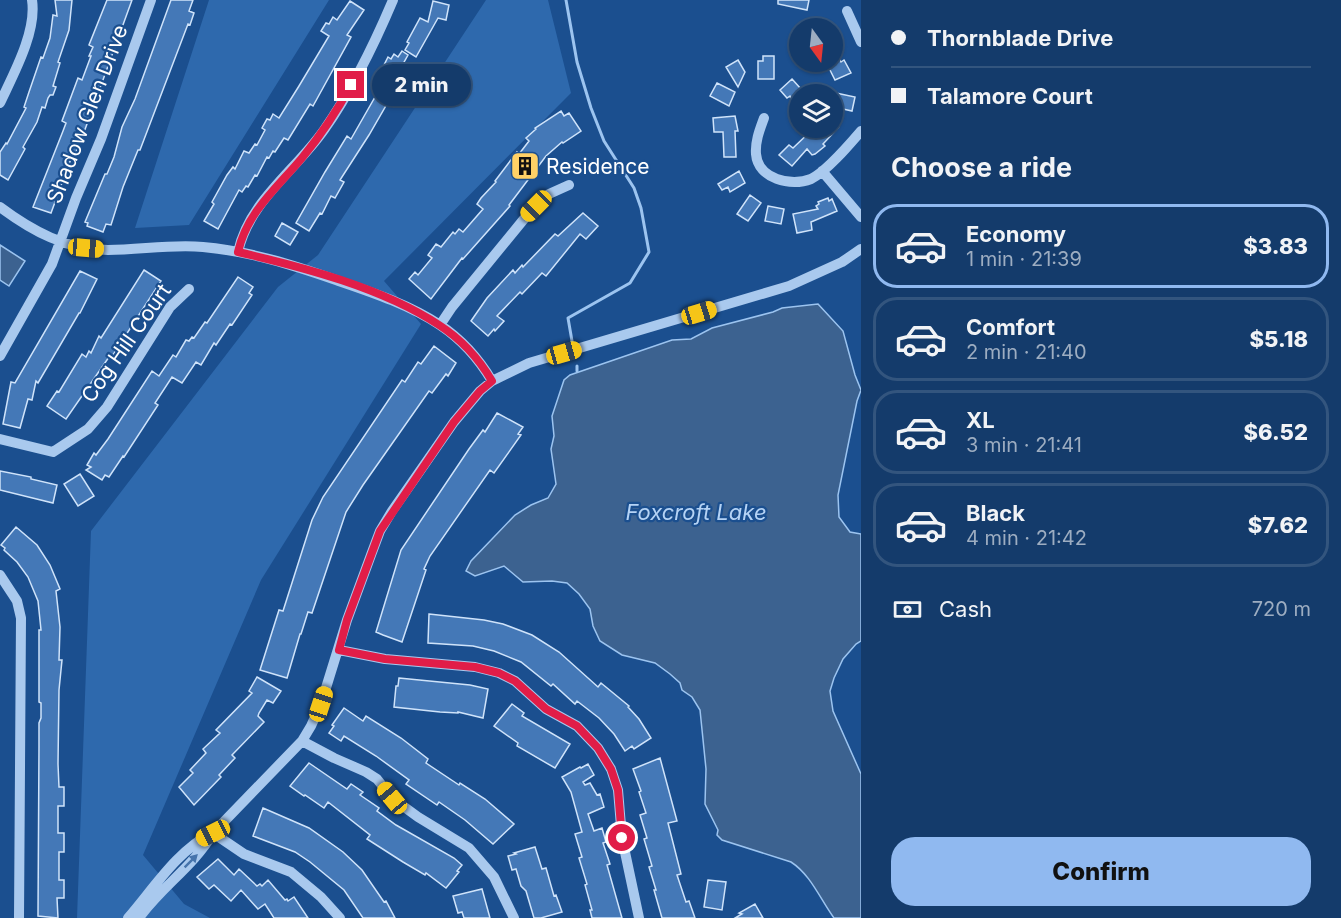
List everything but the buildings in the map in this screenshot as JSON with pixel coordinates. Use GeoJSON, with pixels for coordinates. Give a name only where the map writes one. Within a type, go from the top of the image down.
{"type":"FeatureCollection","features":[{"type":"Feature","properties":{"kind":"street"},"geometry":{"type":"LineString","coordinates":[[0,103],[31,26],[32,0]]}},
{"type":"Feature","properties":{"kind":"street","name":"Shadow Glen Drive"},"geometry":{"type":"LineString","coordinates":[[0,357],[52,264],[101,139],[151,0]]}},
{"type":"Feature","properties":{"kind":"street"},"geometry":{"type":"LineString","coordinates":[[238,252],[241,237],[254,212],[302,159],[342,102],[379,34],[393,0]]}},
{"type":"Feature","properties":{"kind":"street"},"geometry":{"type":"LineString","coordinates":[[847,11],[861,42]]}},
{"type":"Feature","properties":{"kind":"street"},"geometry":{"type":"LineString","coordinates":[[764,118],[757,140],[756,154],[759,165],[766,173],[790,182],[813,178],[861,131]]}},
{"type":"Feature","properties":{"kind":"street"},"geometry":{"type":"LineString","coordinates":[[822,171],[861,217]]}},
{"type":"Feature","properties":{"kind":"street"},"geometry":{"type":"LineString","coordinates":[[440,325],[524,219],[549,194],[569,185]]}},
{"type":"Feature","properties":{"kind":"street"},"geometry":{"type":"LineString","coordinates":[[0,207],[36,231],[60,242],[86,248],[106,250],[176,245],[204,247],[294,265],[355,286],[405,306],[440,325],[463,343],[492,381]]}},
{"type":"Feature","properties":{"kind":"street"},"geometry":{"type":"LineString","coordinates":[[139,918],[164,888],[204,849],[213,833],[302,741],[321,704],[347,620],[380,531],[454,422],[480,391],[492,381],[529,363],[789,286],[842,262],[861,249]]}},
{"type":"Feature","properties":{"kind":"street","name":"Cog Hill Court"},"geometry":{"type":"LineString","coordinates":[[0,440],[53,452],[88,429],[107,407],[170,307],[189,289]]}},
{"type":"Feature","properties":{"kind":"street"},"geometry":{"type":"LineString","coordinates":[[0,575],[17,601],[21,618],[19,918]]}},
{"type":"Feature","properties":{"kind":"street"},"geometry":{"type":"LineString","coordinates":[[339,650],[385,659],[475,667],[499,673],[515,681],[546,709],[577,726],[598,748],[611,769],[618,790],[622,838],[639,918]]}},
{"type":"Feature","properties":{"kind":"street"},"geometry":{"type":"LineString","coordinates":[[302,741],[377,779],[392,798],[469,848],[494,877],[514,918]]}},
{"type":"Feature","properties":{"kind":"street"},"geometry":{"type":"LineString","coordinates":[[128,918],[180,857],[196,842],[213,833]]}},
{"type":"Feature","properties":{"kind":"street"},"geometry":{"type":"LineString","coordinates":[[213,833],[244,854],[291,872],[321,897],[340,918]]}},
{"type":"Feature","properties":{"kind":"shaded area"},"geometry":{"type":"Polygon","coordinates":[[[209,0],[329,0],[189,225],[135,228],[209,0]]]}},
{"type":"Feature","properties":{"kind":"shaded area"},"geometry":{"type":"Polygon","coordinates":[[[486,0],[548,0],[571,93],[384,281],[421,324],[261,580],[143,855],[184,904],[210,918],[77,918],[91,531],[278,287],[318,255],[486,0]]]}},
{"type":"Feature","properties":{"kind":"water"},"geometry":{"type":"Polygon","coordinates":[[[0,245],[25,261],[9,286],[0,280],[0,245]]]}},
{"type":"Feature","properties":{"kind":"water","name":"Foxcroft Lake"},"geometry":{"type":"Polygon","coordinates":[[[818,304],[843,331],[861,390],[838,495],[839,517],[850,532],[861,534],[861,641],[843,659],[830,691],[833,711],[861,774],[861,918],[834,918],[810,880],[791,862],[722,840],[717,835],[718,830],[705,804],[706,769],[700,710],[692,697],[682,690],[680,683],[655,663],[622,655],[600,641],[593,626],[590,609],[567,583],[523,582],[504,566],[475,576],[466,571],[471,561],[515,515],[548,498],[556,484],[551,449],[554,436],[552,416],[564,380],[570,375],[672,340],[691,339],[712,328],[782,308],[818,304]]]}},
{"type":"Feature","properties":{"kind":"waterway"},"geometry":{"type":"LineString","coordinates":[[566,0],[577,62],[591,108],[604,141],[634,188],[641,208],[649,252],[630,283],[568,318],[572,341]]}},
{"type":"Feature","properties":{"kind":"waterway"},"geometry":{"type":"LineString","coordinates":[[577,366],[577,371]]}},
{"type":"Feature","properties":{"kind":"place","name":"Residence"},"geometry":{"type":"Point","coordinates":[525,166]}},
{"type":"Feature","properties":{"kind":"route"},"geometry":{"type":"LineString","coordinates":[[351,85],[325,129],[302,159],[254,212],[241,237],[238,252],[294,265],[405,306],[440,325],[463,343],[486,370],[492,381],[480,391],[454,422],[380,531],[347,620],[339,650],[385,659],[475,667],[499,673],[515,681],[546,709],[577,726],[598,748],[611,769],[618,790],[622,838]]}}]}
